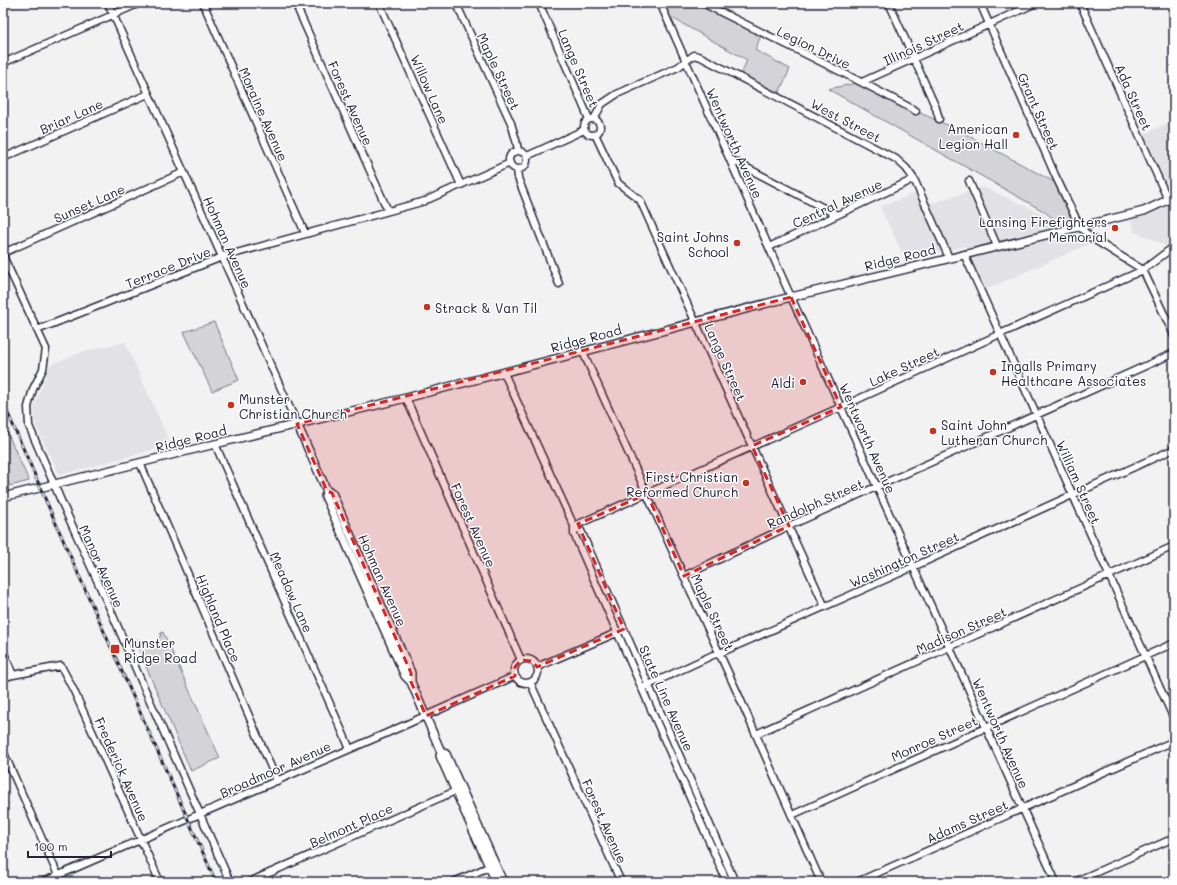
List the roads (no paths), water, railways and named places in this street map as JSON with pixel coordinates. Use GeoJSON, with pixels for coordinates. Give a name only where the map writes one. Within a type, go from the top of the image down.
{"type":"FeatureCollection","features":[{"type":"Feature","properties":{"kind":"main road","name":"Ridge Road"},"geometry":{"type":"LineString","coordinates":[[3,497],[406,398],[791,297],[1144,211],[1171,198]]}},
{"type":"Feature","properties":{"kind":"main road","name":"Hohman Avenue"},"geometry":{"type":"LineString","coordinates":[[297,424],[327,491],[332,493],[411,673],[411,682],[441,752],[446,754],[459,790],[492,865],[503,882]]}},
{"type":"Feature","properties":{"kind":"main road","name":"Hohman Avenue"},"geometry":{"type":"LineString","coordinates":[[492,865],[496,882]]}},
{"type":"Feature","properties":{"kind":"street","name":"Hohman Avenue"},"geometry":{"type":"LineString","coordinates":[[108,3],[297,424]]}},
{"type":"Feature","properties":{"kind":"street"},"geometry":{"type":"LineString","coordinates":[[3,64],[140,3]]}},
{"type":"Feature","properties":{"kind":"street","name":"Moraine Avenue"},"geometry":{"type":"LineString","coordinates":[[203,3],[305,233]]}},
{"type":"Feature","properties":{"kind":"street","name":"Forest Avenue"},"geometry":{"type":"LineString","coordinates":[[295,3],[388,212]]}},
{"type":"Feature","properties":{"kind":"street","name":"Willow Lane"},"geometry":{"type":"LineString","coordinates":[[379,3],[461,185]]}},
{"type":"Feature","properties":{"kind":"street","name":"Maple Street"},"geometry":{"type":"LineString","coordinates":[[456,3],[511,123],[518,150]]}},
{"type":"Feature","properties":{"kind":"street","name":"Lange Street"},"geometry":{"type":"LineString","coordinates":[[539,3],[592,119]]}},
{"type":"Feature","properties":{"kind":"street","name":"Wentworth Avenue"},"geometry":{"type":"LineString","coordinates":[[660,3],[791,297],[878,486],[1056,882]]}},
{"type":"Feature","properties":{"kind":"street","name":"Legion Drive"},"geometry":{"type":"LineString","coordinates":[[703,3],[916,110]]}},
{"type":"Feature","properties":{"kind":"street"},"geometry":{"type":"LineString","coordinates":[[889,3],[936,108],[939,119]]}},
{"type":"Feature","properties":{"kind":"street","name":"Grant Street"},"geometry":{"type":"LineString","coordinates":[[980,3],[1055,175],[1080,227]]}},
{"type":"Feature","properties":{"kind":"street","name":"Illinois Street"},"geometry":{"type":"LineString","coordinates":[[862,82],[1036,3]]}},
{"type":"Feature","properties":{"kind":"street","name":"Ada Street"},"geometry":{"type":"LineString","coordinates":[[1080,3],[1171,198]]}},
{"type":"Feature","properties":{"kind":"street","name":"West Street"},"geometry":{"type":"LineString","coordinates":[[686,61],[694,55],[701,57],[896,159],[906,168],[914,179],[949,258]]}},
{"type":"Feature","properties":{"kind":"street"},"geometry":{"type":"LineString","coordinates":[[592,119],[599,122],[599,130],[595,134],[588,134],[584,130],[584,122],[592,119],[602,104],[616,94],[678,67],[686,61]]}},
{"type":"Feature","properties":{"kind":"street","name":"Briar Lane"},"geometry":{"type":"LineString","coordinates":[[3,158],[148,94]]}},
{"type":"Feature","properties":{"kind":"street"},"geometry":{"type":"LineString","coordinates":[[527,156],[584,130]]}},
{"type":"Feature","properties":{"kind":"street","name":"Lange Street"},"geometry":{"type":"LineString","coordinates":[[595,134],[618,183],[640,200],[825,607]]}},
{"type":"Feature","properties":{"kind":"street"},"geometry":{"type":"LineString","coordinates":[[518,150],[527,156],[528,160],[526,165],[522,168],[517,169],[513,167],[509,160],[512,152],[518,150]]}},
{"type":"Feature","properties":{"kind":"street"},"geometry":{"type":"LineString","coordinates":[[730,159],[837,215]]}},
{"type":"Feature","properties":{"kind":"street","name":"Terrace Drive"},"geometry":{"type":"LineString","coordinates":[[37,330],[222,257],[427,200],[510,163]]}},
{"type":"Feature","properties":{"kind":"street"},"geometry":{"type":"LineString","coordinates":[[517,169],[518,178],[559,284]]}},
{"type":"Feature","properties":{"kind":"street","name":"Sunset Lane"},"geometry":{"type":"LineString","coordinates":[[3,254],[184,172]]}},
{"type":"Feature","properties":{"kind":"street","name":"Central Avenue"},"geometry":{"type":"LineString","coordinates":[[769,247],[914,179]]}},
{"type":"Feature","properties":{"kind":"street"},"geometry":{"type":"LineString","coordinates":[[969,181],[997,246]]}},
{"type":"Feature","properties":{"kind":"street"},"geometry":{"type":"LineString","coordinates":[[1080,227],[1090,237],[1143,270],[1174,335]]}},
{"type":"Feature","properties":{"kind":"street","name":"Lake Street"},"geometry":{"type":"LineString","coordinates":[[574,526],[1143,270],[1172,248]]}},
{"type":"Feature","properties":{"kind":"street","name":"Manor Avenue"},"geometry":{"type":"LineString","coordinates":[[3,254],[46,349],[43,368],[33,389],[28,407],[29,426],[230,882]]}},
{"type":"Feature","properties":{"kind":"street","name":"William Street"},"geometry":{"type":"LineString","coordinates":[[964,254],[1174,719]]}},
{"type":"Feature","properties":{"kind":"street","name":"Maple Street"},"geometry":{"type":"LineString","coordinates":[[583,352],[720,653],[820,882]]}},
{"type":"Feature","properties":{"kind":"street","name":"Randolph Street"},"geometry":{"type":"LineString","coordinates":[[684,576],[788,526],[1174,353]]}},
{"type":"Feature","properties":{"kind":"street","name":"State Line Avenue"},"geometry":{"type":"LineString","coordinates":[[504,373],[574,526],[574,534],[727,882]]}},
{"type":"Feature","properties":{"kind":"street","name":"Forest Avenue"},"geometry":{"type":"LineString","coordinates":[[406,398],[521,660]]}},
{"type":"Feature","properties":{"kind":"street","name":"Meadow Lane"},"geometry":{"type":"LineString","coordinates":[[215,444],[350,749]]}},
{"type":"Feature","properties":{"kind":"street","name":"Washington Street"},"geometry":{"type":"LineString","coordinates":[[642,688],[1174,449]]}},
{"type":"Feature","properties":{"kind":"street","name":"Highland Place"},"geometry":{"type":"LineString","coordinates":[[140,463],[277,781]]}},
{"type":"Feature","properties":{"kind":"street","name":"State Line Avenue"},"geometry":{"type":"LineString","coordinates":[[574,526],[581,531],[735,882]]}},
{"type":"Feature","properties":{"kind":"street","name":"Madison Street"},"geometry":{"type":"LineString","coordinates":[[756,734],[1174,546]]}},
{"type":"Feature","properties":{"kind":"street"},"geometry":{"type":"LineString","coordinates":[[537,667],[624,629]]}},
{"type":"Feature","properties":{"kind":"street","name":"Monroe Street"},"geometry":{"type":"LineString","coordinates":[[792,815],[1174,643]]}},
{"type":"Feature","properties":{"kind":"street"},"geometry":{"type":"LineString","coordinates":[[3,651],[13,675],[3,678]]}},
{"type":"Feature","properties":{"kind":"street"},"geometry":{"type":"LineString","coordinates":[[521,660],[529,660],[535,663],[537,667],[538,670],[536,677],[530,682],[527,683],[520,681],[515,676],[515,667],[521,660]]}},
{"type":"Feature","properties":{"kind":"street","name":"Frederick Avenue"},"geometry":{"type":"LineString","coordinates":[[13,675],[61,666],[74,691],[160,882]]}},
{"type":"Feature","properties":{"kind":"street","name":"Broadmoor Avenue"},"geometry":{"type":"LineString","coordinates":[[43,882],[515,676]]}},
{"type":"Feature","properties":{"kind":"street","name":"Forest Avenue"},"geometry":{"type":"LineString","coordinates":[[530,682],[621,882]]}},
{"type":"Feature","properties":{"kind":"street","name":"Adams Street"},"geometry":{"type":"LineString","coordinates":[[857,882],[1174,741]]}},
{"type":"Feature","properties":{"kind":"street"},"geometry":{"type":"LineString","coordinates":[[3,750],[61,882]]}},
{"type":"Feature","properties":{"kind":"street","name":"Belmont Place"},"geometry":{"type":"LineString","coordinates":[[249,882],[459,790]]}},
{"type":"Feature","properties":{"kind":"street"},"geometry":{"type":"LineString","coordinates":[[691,800],[698,796]]}},
{"type":"Feature","properties":{"kind":"street"},"geometry":{"type":"LineString","coordinates":[[1074,882],[1174,838]]}},
{"type":"Feature","properties":{"kind":"street"},"geometry":{"type":"LineString","coordinates":[[454,882],[492,865]]}},
{"type":"Feature","properties":{"kind":"railway"},"geometry":{"type":"LineString","coordinates":[[3,402],[216,882]]}},
{"type":"Feature","properties":{"kind":"place","name":"American Legion Hall"},"geometry":{"type":"Point","coordinates":[1016,135]}},
{"type":"Feature","properties":{"kind":"place","name":"Lansing Firefighters Memorial"},"geometry":{"type":"Point","coordinates":[1115,228]}},
{"type":"Feature","properties":{"kind":"place","name":"Saint Johns School"},"geometry":{"type":"Point","coordinates":[737,243]}},
{"type":"Feature","properties":{"kind":"place","name":"Strack & Van Til"},"geometry":{"type":"Point","coordinates":[427,307]}},
{"type":"Feature","properties":{"kind":"place","name":"Ingalls Primary Healthcare Associates"},"geometry":{"type":"Point","coordinates":[993,372]}},
{"type":"Feature","properties":{"kind":"place","name":"Aldi"},"geometry":{"type":"Point","coordinates":[803,382]}},
{"type":"Feature","properties":{"kind":"place","name":"Munster Christian Church"},"geometry":{"type":"Point","coordinates":[231,405]}},
{"type":"Feature","properties":{"kind":"place","name":"Saint John Lutheran Church"},"geometry":{"type":"Point","coordinates":[933,431]}},
{"type":"Feature","properties":{"kind":"place","name":"First Christian Reformed Church"},"geometry":{"type":"Point","coordinates":[746,483]}},
{"type":"Feature","properties":{"kind":"place","name":"Munster Ridge Road"},"geometry":{"type":"Point","coordinates":[115,649]}}]}
